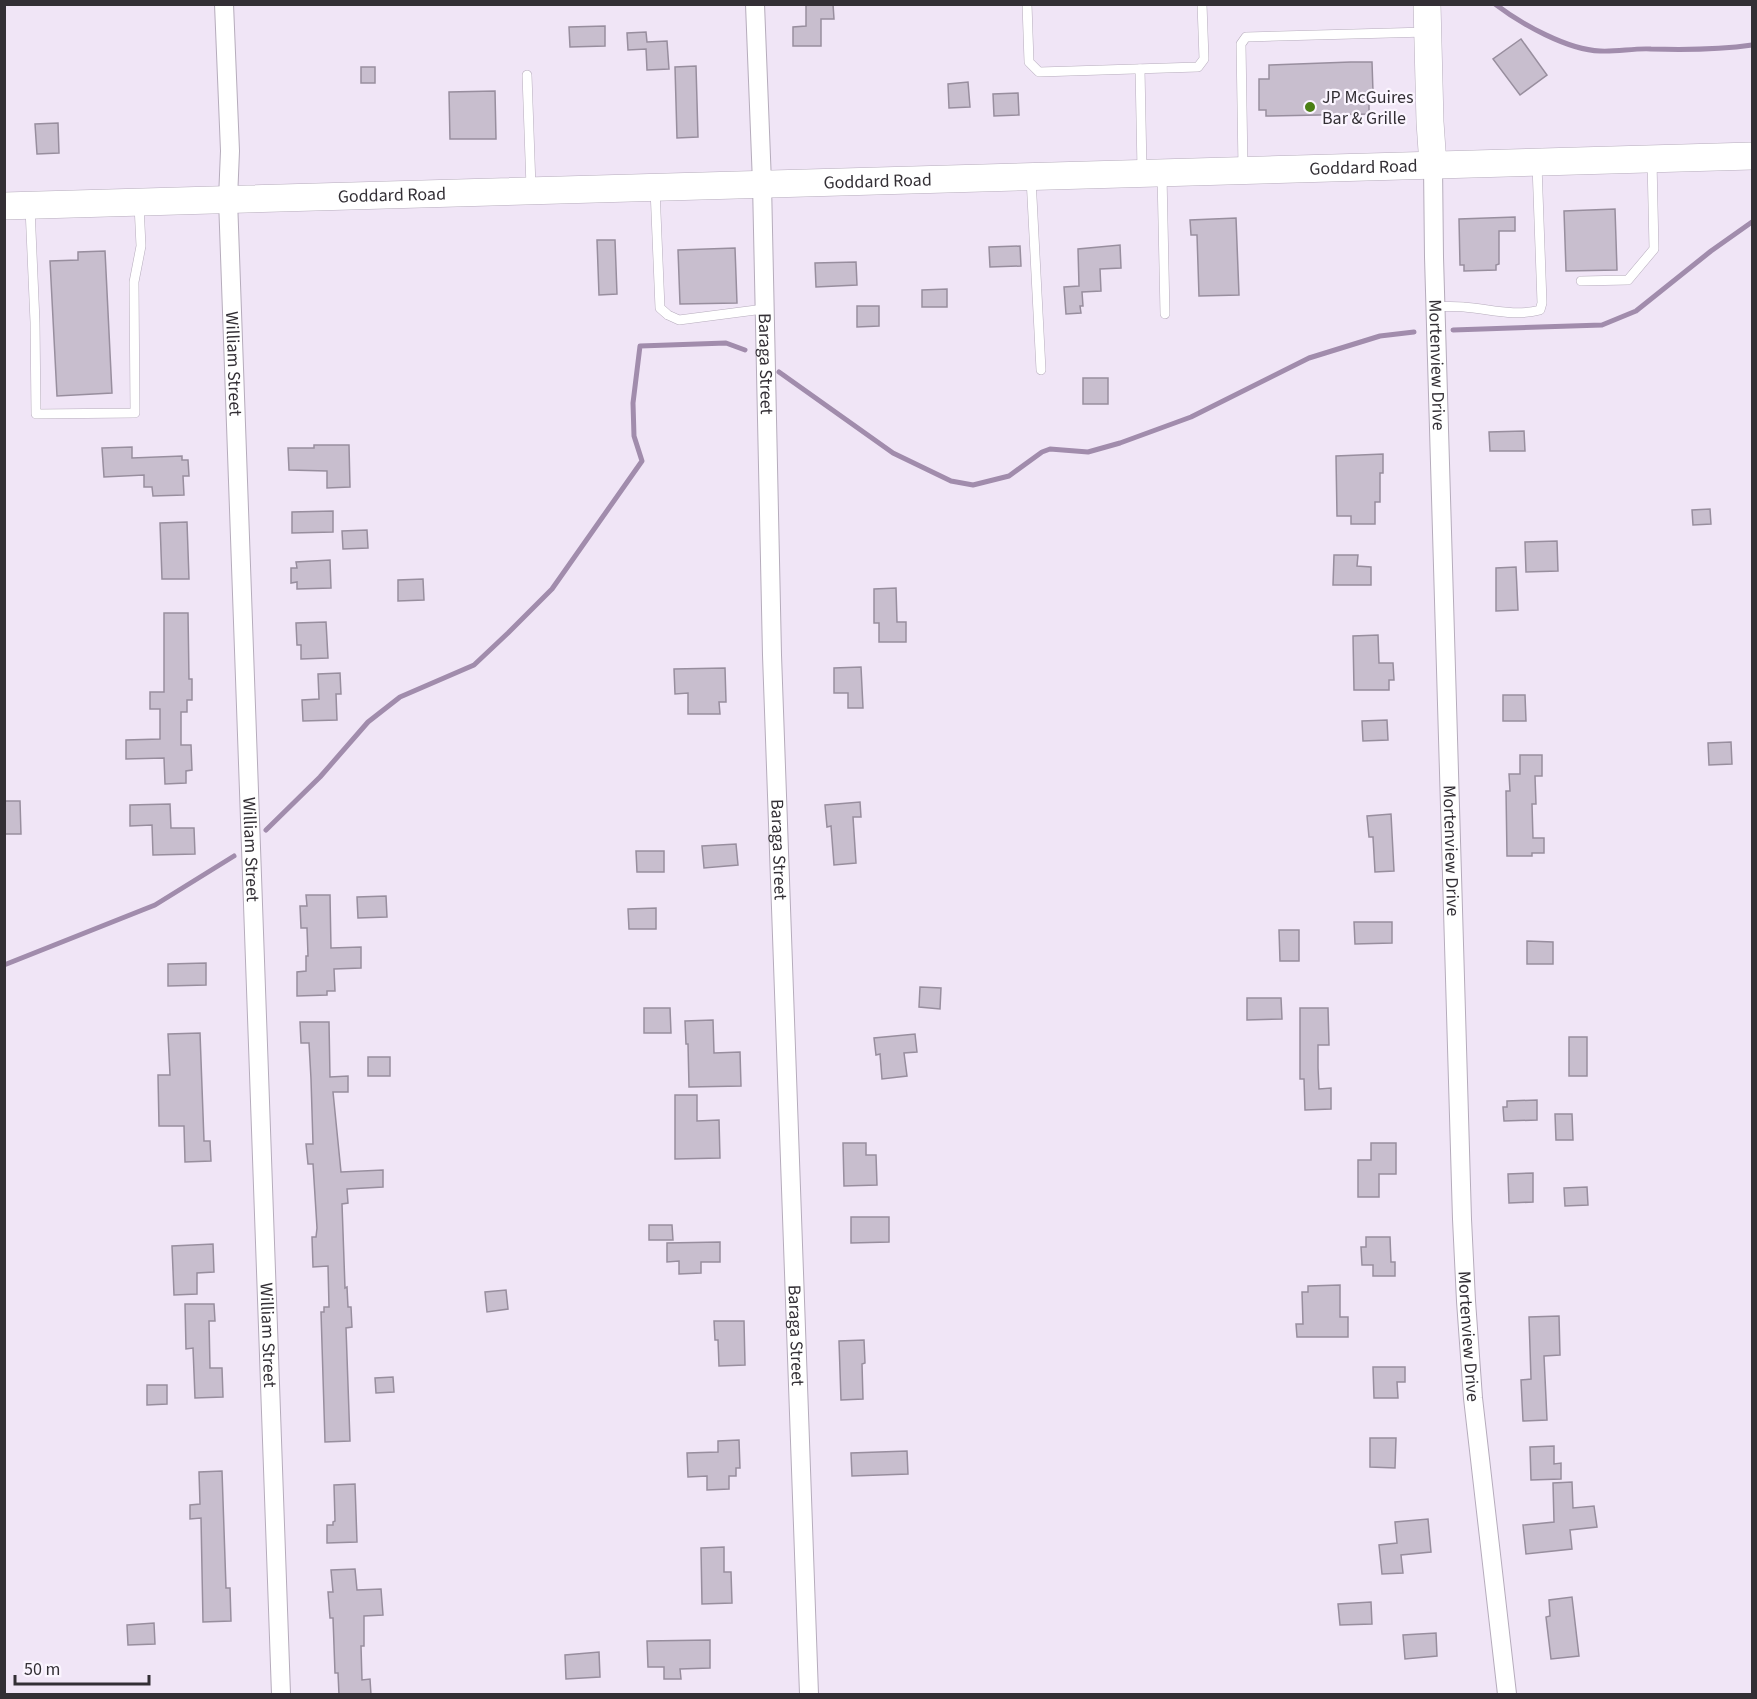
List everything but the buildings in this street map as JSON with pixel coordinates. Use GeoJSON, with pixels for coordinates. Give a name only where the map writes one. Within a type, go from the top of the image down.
{"type":"FeatureCollection","features":[{"type":"Feature","properties":{"kind":"main road","name":"Mortenview Drive"},"geometry":{"type":"LineString","coordinates":[[1427,4],[1433,165]]}},
{"type":"Feature","properties":{"kind":"main road","name":"Goddard Road"},"geometry":{"type":"LineString","coordinates":[[17,206],[1752,156]]}},
{"type":"Feature","properties":{"kind":"street","name":"William Street"},"geometry":{"type":"LineString","coordinates":[[225,4],[230,151],[228,199],[281,1695]]}},
{"type":"Feature","properties":{"kind":"street","name":"Baraga Street"},"geometry":{"type":"LineString","coordinates":[[755,4],[762,183],[773,667],[809,1695]]}},
{"type":"Feature","properties":{"kind":"street","name":"Mortenview Drive"},"geometry":{"type":"LineString","coordinates":[[1433,165],[1466,1301],[1473,1398],[1507,1695]]}},
{"type":"Feature","properties":{"kind":"lane"},"geometry":{"type":"LineString","coordinates":[[1027,4],[1029,62],[1038,72],[1198,67],[1204,59],[1202,4]]}},
{"type":"Feature","properties":{"kind":"lane"},"geometry":{"type":"LineString","coordinates":[[1243,170],[1241,44],[1246,37],[1427,32]]}},
{"type":"Feature","properties":{"kind":"lane"},"geometry":{"type":"LineString","coordinates":[[1140,69],[1165,314]]}},
{"type":"Feature","properties":{"kind":"lane"},"geometry":{"type":"LineString","coordinates":[[527,75],[531,190]]}},
{"type":"Feature","properties":{"kind":"lane"},"geometry":{"type":"LineString","coordinates":[[1581,281],[1628,280],[1654,249],[1652,159]]}},
{"type":"Feature","properties":{"kind":"lane"},"geometry":{"type":"LineString","coordinates":[[1436,306],[1464,307],[1507,314],[1540,310],[1542,303],[1537,162]]}},
{"type":"Feature","properties":{"kind":"lane"},"geometry":{"type":"LineString","coordinates":[[1031,176],[1041,370]]}},
{"type":"Feature","properties":{"kind":"lane"},"geometry":{"type":"LineString","coordinates":[[655,186],[660,308],[668,315],[680,320],[764,309]]}},
{"type":"Feature","properties":{"kind":"lane"},"geometry":{"type":"LineString","coordinates":[[17,206],[35,322],[36,414],[135,413],[134,282],[141,246],[138,202]]}},
{"type":"Feature","properties":{"kind":"waterway"},"geometry":{"type":"LineString","coordinates":[[1495,4],[1545,35],[1587,50],[1702,49],[1752,45]]}},
{"type":"Feature","properties":{"kind":"waterway"},"geometry":{"type":"LineString","coordinates":[[1453,330],[1602,325],[1636,311],[1711,251],[1752,222]]}},
{"type":"Feature","properties":{"kind":"waterway"},"geometry":{"type":"LineString","coordinates":[[779,372],[893,453],[951,481],[973,485],[1009,476],[1042,452],[1050,449],[1088,452],[1191,417],[1309,358],[1380,336],[1414,332]]}},
{"type":"Feature","properties":{"kind":"waterway"},"geometry":{"type":"LineString","coordinates":[[266,830],[320,777],[368,722],[400,697],[474,665],[552,589],[642,461],[634,436],[633,403],[640,346],[726,343],[745,350]]}},
{"type":"Feature","properties":{"kind":"waterway"},"geometry":{"type":"LineString","coordinates":[[4,965],[155,905],[234,856]]}},
{"type":"Feature","properties":{"kind":"place","name":"JP McGuires Bar & Grille"},"geometry":{"type":"Point","coordinates":[1310,107]}}]}
